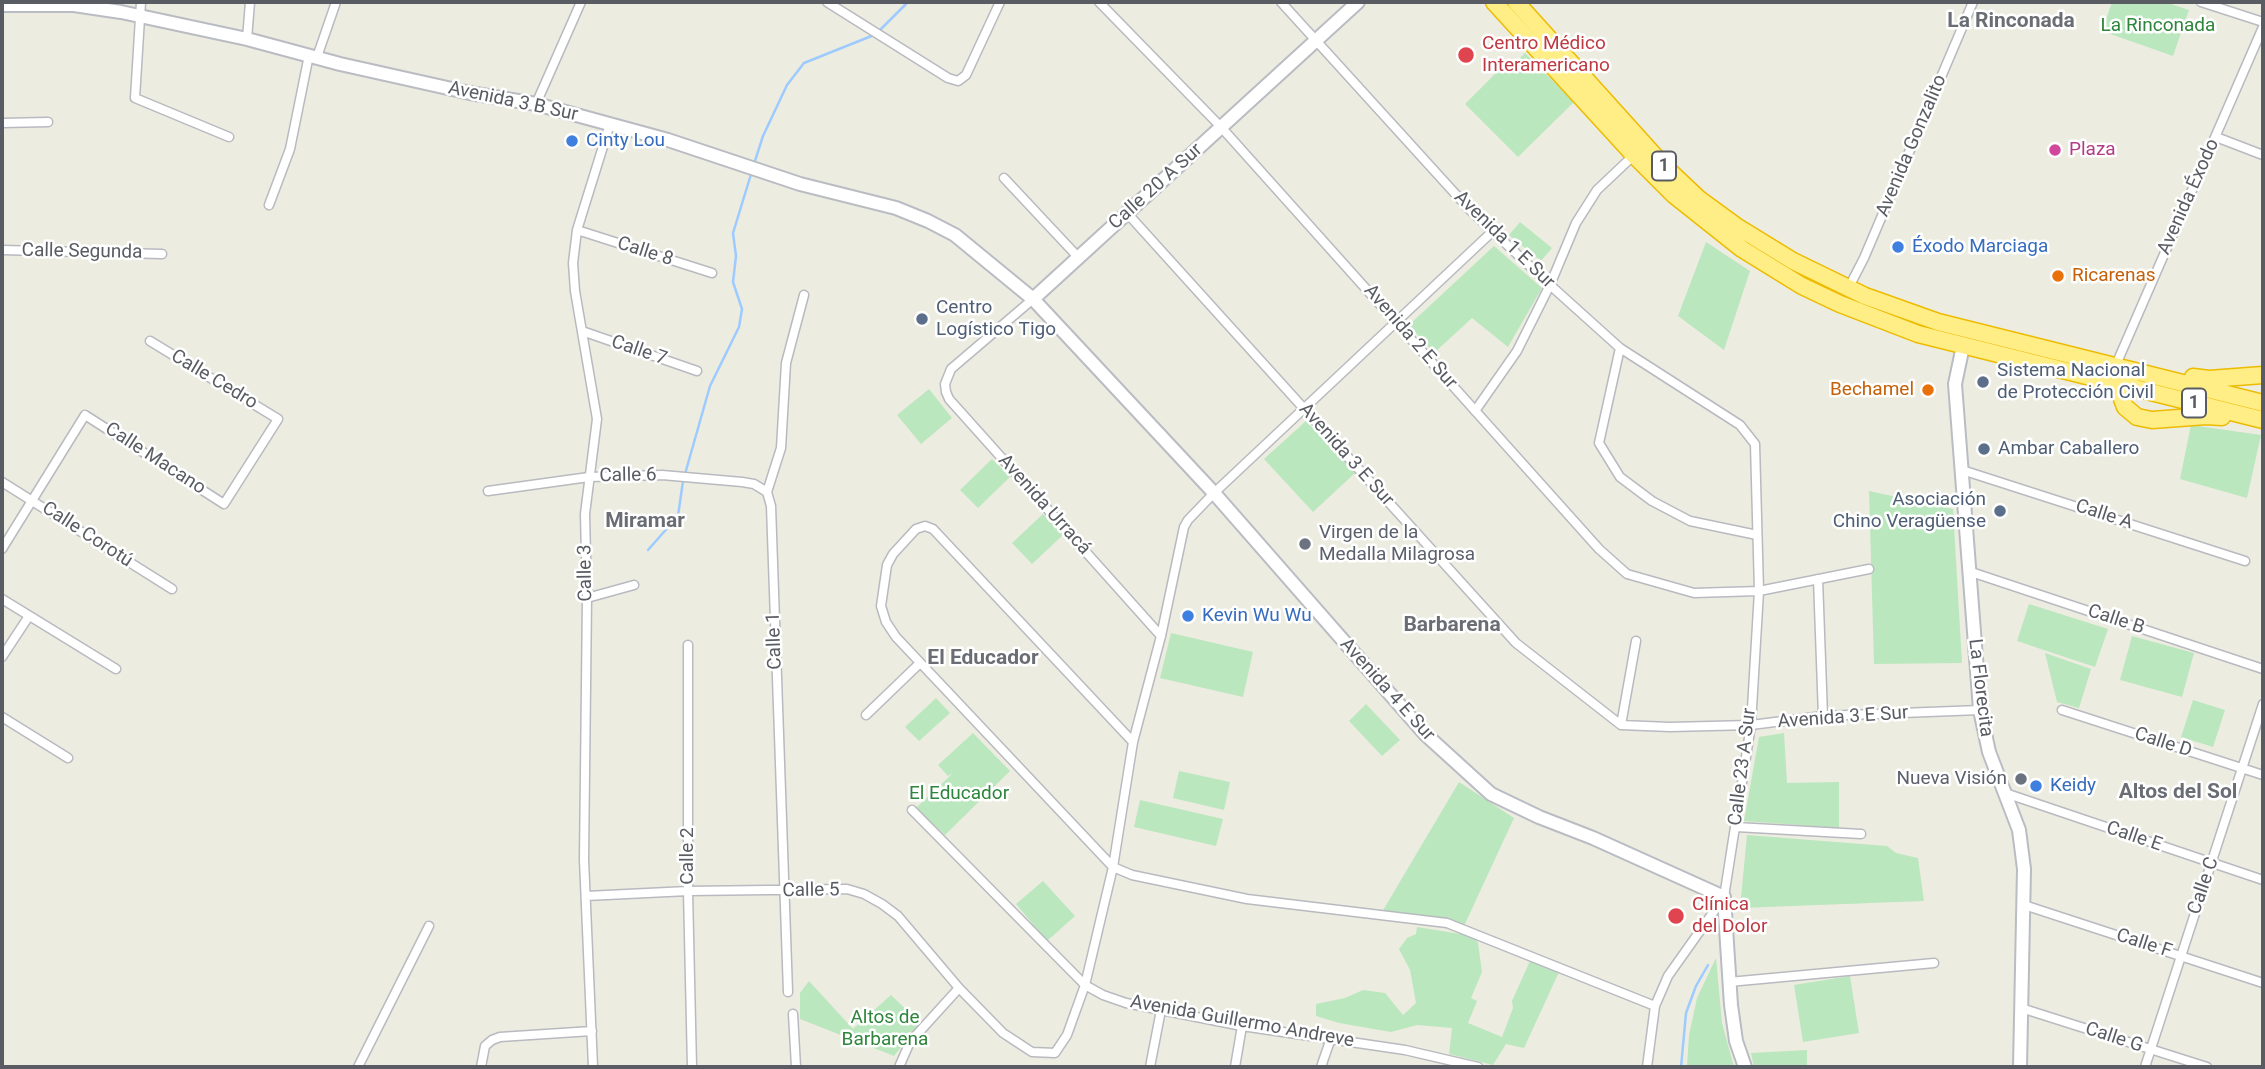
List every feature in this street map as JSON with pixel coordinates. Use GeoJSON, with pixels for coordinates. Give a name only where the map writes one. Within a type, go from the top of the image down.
{"type":"FeatureCollection","features":[{"type":"Feature","properties":{"kind":"highway","name":"1"},"geometry":{"type":"LineString","coordinates":[[1494,2],[1633,155],[1696,214],[1766,265],[1840,304],[1918,334],[2263,420]]}},
{"type":"Feature","properties":{"kind":"highway","name":"1"},"geometry":{"type":"LineString","coordinates":[[1516,2],[1663,165],[1699,199],[1736,226],[1793,261],[1848,289],[1938,322],[2263,403]]}},
{"type":"Feature","properties":{"kind":"highway"},"geometry":{"type":"LineString","coordinates":[[1766,265],[1829,290],[1838,292],[1848,289],[1855,300],[1918,334]]}},
{"type":"Feature","properties":{"kind":"highway"},"geometry":{"type":"LineString","coordinates":[[2136,372],[2209,379],[2263,375]]}},
{"type":"Feature","properties":{"kind":"highway"},"geometry":{"type":"LineString","coordinates":[[2230,395],[2133,380],[2124,386],[2122,399],[2131,413],[2144,419],[2206,416],[2263,420]]}},
{"type":"Feature","properties":{"kind":"highway"},"geometry":{"type":"LineString","coordinates":[[2188,401],[2263,412]]}},
{"type":"Feature","properties":{"kind":"street"},"geometry":{"type":"LineString","coordinates":[[141,2],[135,98],[229,136]]}},
{"type":"Feature","properties":{"kind":"street"},"geometry":{"type":"LineString","coordinates":[[247,39],[250,2]]}},
{"type":"Feature","properties":{"kind":"street"},"geometry":{"type":"LineString","coordinates":[[269,205],[290,149],[313,56],[336,2]]}},
{"type":"Feature","properties":{"kind":"street"},"geometry":{"type":"LineString","coordinates":[[536,104],[581,2]]}},
{"type":"Feature","properties":{"kind":"street"},"geometry":{"type":"LineString","coordinates":[[827,2],[948,78],[958,81],[965,75],[1000,2]]}},
{"type":"Feature","properties":{"kind":"street","name":"Avenida 2 E Sur"},"geometry":{"type":"LineString","coordinates":[[1099,2],[1221,127],[1600,549],[1628,574],[1694,593],[1759,591],[1869,569]]}},
{"type":"Feature","properties":{"kind":"street","name":"Avenida 1 E Sur"},"geometry":{"type":"LineString","coordinates":[[1281,2],[1493,232],[1620,348],[1740,425],[1755,444]]}},
{"type":"Feature","properties":{"kind":"street","name":"Calle 20 A Sur"},"geometry":{"type":"LineString","coordinates":[[951,369],[1033,299],[1359,2]]}},
{"type":"Feature","properties":{"kind":"street","name":"Avenida Gonzalito"},"geometry":{"type":"LineString","coordinates":[[1848,289],[1864,258],[1973,2]]}},
{"type":"Feature","properties":{"kind":"street"},"geometry":{"type":"LineString","coordinates":[[2201,2],[2263,22]]}},
{"type":"Feature","properties":{"kind":"street","name":"Avenida 3 B Sur"},"geometry":{"type":"LineString","coordinates":[[2,5],[74,5],[141,16],[247,39],[340,64],[536,104],[610,124],[800,184],[896,208],[928,220],[955,235],[1033,299]]}},
{"type":"Feature","properties":{"kind":"street","name":"Avenida Éxodo"},"geometry":{"type":"LineString","coordinates":[[2115,367],[2263,27]]}},
{"type":"Feature","properties":{"kind":"street"},"geometry":{"type":"LineString","coordinates":[[2,123],[48,122]]}},
{"type":"Feature","properties":{"kind":"street","name":"Calle 3"},"geometry":{"type":"LineString","coordinates":[[593,1067],[584,860],[587,598],[585,514],[597,419],[575,291],[573,263],[577,230],[610,124]]}},
{"type":"Feature","properties":{"kind":"street"},"geometry":{"type":"LineString","coordinates":[[2216,137],[2263,155]]}},
{"type":"Feature","properties":{"kind":"street"},"geometry":{"type":"LineString","coordinates":[[1475,411],[1517,351],[1550,285],[1576,223],[1597,190],[1633,155]]}},
{"type":"Feature","properties":{"kind":"street"},"geometry":{"type":"LineString","coordinates":[[1004,178],[1077,257]]}},
{"type":"Feature","properties":{"kind":"street","name":"Avenida 3 E Sur"},"geometry":{"type":"LineString","coordinates":[[1127,214],[1516,643],[1621,725],[1751,725],[1823,716],[1980,710]]}},
{"type":"Feature","properties":{"kind":"street","name":"Calle 8"},"geometry":{"type":"LineString","coordinates":[[577,230],[712,273]]}},
{"type":"Feature","properties":{"kind":"street"},"geometry":{"type":"LineString","coordinates":[[1085,985],[1112,867],[1133,742],[1161,636],[1184,527],[1214,494],[1493,232]]}},
{"type":"Feature","properties":{"kind":"street","name":"Calle Segunda"},"geometry":{"type":"LineString","coordinates":[[2,250],[162,254]]}},
{"type":"Feature","properties":{"kind":"street","name":"Calle 1"},"geometry":{"type":"LineString","coordinates":[[788,992],[771,506],[767,492],[781,448],[786,363],[804,296]]}},
{"type":"Feature","properties":{"kind":"street","name":"Avenida 4 E Sur"},"geometry":{"type":"LineString","coordinates":[[1033,299],[1214,494],[1425,734],[1491,794],[1724,897]]}},
{"type":"Feature","properties":{"kind":"street","name":"Calle 7"},"geometry":{"type":"LineString","coordinates":[[582,331],[697,371]]}},
{"type":"Feature","properties":{"kind":"street","name":"Calle Cedro"},"geometry":{"type":"LineString","coordinates":[[150,341],[278,419],[224,503]]}},
{"type":"Feature","properties":{"kind":"street","name":"La Florecita"},"geometry":{"type":"LineString","coordinates":[[1963,346],[1955,384],[1980,710],[1989,752],[2019,830],[2024,869],[2020,1067]]}},
{"type":"Feature","properties":{"kind":"street"},"geometry":{"type":"LineString","coordinates":[[1620,348],[1599,443],[1620,477],[1652,500],[1690,521],[1757,535]]}},
{"type":"Feature","properties":{"kind":"street","name":"Avenida Urracá"},"geometry":{"type":"LineString","coordinates":[[951,369],[945,384],[949,399],[1161,636]]}},
{"type":"Feature","properties":{"kind":"street","name":"Calle Macano"},"geometry":{"type":"LineString","coordinates":[[34,500],[85,415],[224,503]]}},
{"type":"Feature","properties":{"kind":"street","name":"Calle 23 A Sur"},"geometry":{"type":"LineString","coordinates":[[1647,1067],[1650,1061],[1655,1006],[1668,976],[1724,897],[1751,725],[1759,591],[1755,444]]}},
{"type":"Feature","properties":{"kind":"street","name":"Calle A"},"geometry":{"type":"LineString","coordinates":[[1962,470],[2245,561]]}},
{"type":"Feature","properties":{"kind":"street","name":"Calle 6"},"geometry":{"type":"LineString","coordinates":[[488,491],[589,477],[676,476],[754,484],[767,492]]}},
{"type":"Feature","properties":{"kind":"street","name":"Calle Corotú"},"geometry":{"type":"LineString","coordinates":[[2,482],[173,589]]}},
{"type":"Feature","properties":{"kind":"street"},"geometry":{"type":"LineString","coordinates":[[2,549],[34,500]]}},
{"type":"Feature","properties":{"kind":"street"},"geometry":{"type":"LineString","coordinates":[[1133,742],[933,529],[925,526],[916,529],[892,554],[887,565],[881,606],[886,622],[896,637],[1112,867],[1132,875],[1247,899],[1447,923],[1655,1006]]}},
{"type":"Feature","properties":{"kind":"street","name":"Calle B"},"geometry":{"type":"LineString","coordinates":[[1968,571],[2263,669]]}},
{"type":"Feature","properties":{"kind":"street"},"geometry":{"type":"LineString","coordinates":[[1818,579],[1823,716]]}},
{"type":"Feature","properties":{"kind":"street"},"geometry":{"type":"LineString","coordinates":[[587,598],[634,585]]}},
{"type":"Feature","properties":{"kind":"street"},"geometry":{"type":"LineString","coordinates":[[2,599],[116,669]]}},
{"type":"Feature","properties":{"kind":"street"},"geometry":{"type":"LineString","coordinates":[[2,657],[29,616]]}},
{"type":"Feature","properties":{"kind":"street"},"geometry":{"type":"LineString","coordinates":[[1621,725],[1636,641]]}},
{"type":"Feature","properties":{"kind":"street","name":"Calle 2"},"geometry":{"type":"LineString","coordinates":[[688,645],[688,891],[692,1067]]}},
{"type":"Feature","properties":{"kind":"street"},"geometry":{"type":"LineString","coordinates":[[866,715],[920,663]]}},
{"type":"Feature","properties":{"kind":"street","name":"Calle C"},"geometry":{"type":"LineString","coordinates":[[2145,1067],[2263,704]]}},
{"type":"Feature","properties":{"kind":"street","name":"Calle D"},"geometry":{"type":"LineString","coordinates":[[2062,710],[2263,775]]}},
{"type":"Feature","properties":{"kind":"street"},"geometry":{"type":"LineString","coordinates":[[2,717],[68,758]]}},
{"type":"Feature","properties":{"kind":"street","name":"Calle E"},"geometry":{"type":"LineString","coordinates":[[2005,793],[2263,880]]}},
{"type":"Feature","properties":{"kind":"street","name":"Avenida Guillermo Andreve"},"geometry":{"type":"LineString","coordinates":[[912,810],[1085,985],[1104,995],[1161,1010],[1242,1026],[1405,1050],[1478,1067]]}},
{"type":"Feature","properties":{"kind":"street"},"geometry":{"type":"LineString","coordinates":[[1736,827],[1861,834]]}},
{"type":"Feature","properties":{"kind":"street","name":"Calle 5"},"geometry":{"type":"LineString","coordinates":[[586,896],[688,891],[847,889],[873,899],[898,916],[959,988],[1003,1033],[1032,1052],[1055,1053],[1067,1035],[1085,985]]}},
{"type":"Feature","properties":{"kind":"street"},"geometry":{"type":"LineString","coordinates":[[1724,897],[1729,982],[1737,1041],[1745,1067]]}},
{"type":"Feature","properties":{"kind":"street","name":"Calle F"},"geometry":{"type":"LineString","coordinates":[[2024,905],[2263,983]]}},
{"type":"Feature","properties":{"kind":"street"},"geometry":{"type":"LineString","coordinates":[[358,1067],[429,926]]}},
{"type":"Feature","properties":{"kind":"street"},"geometry":{"type":"LineString","coordinates":[[1729,982],[1934,962]]}},
{"type":"Feature","properties":{"kind":"street"},"geometry":{"type":"LineString","coordinates":[[899,1067],[910,1042],[959,988]]}},
{"type":"Feature","properties":{"kind":"street","name":"Calle G"},"geometry":{"type":"LineString","coordinates":[[2021,1008],[2207,1067]]}},
{"type":"Feature","properties":{"kind":"street"},"geometry":{"type":"LineString","coordinates":[[1150,1067],[1161,1010]]}},
{"type":"Feature","properties":{"kind":"street"},"geometry":{"type":"LineString","coordinates":[[793,1014],[796,1067]]}},
{"type":"Feature","properties":{"kind":"street"},"geometry":{"type":"LineString","coordinates":[[1235,1067],[1242,1026]]}},
{"type":"Feature","properties":{"kind":"street"},"geometry":{"type":"LineString","coordinates":[[481,1067],[485,1046],[500,1037],[592,1031]]}},
{"type":"Feature","properties":{"kind":"street"},"geometry":{"type":"LineString","coordinates":[[1321,1067],[1331,1038]]}},
{"type":"Feature","properties":{"kind":"green space","name":"La Rinconada"},"geometry":{"type":"Polygon","coordinates":[[[2112,2],[2165,2],[2189,10],[2173,56],[2102,31],[2112,2]]]}},
{"type":"Feature","properties":{"kind":"green space"},"geometry":{"type":"Polygon","coordinates":[[[1525,53],[1574,102],[1518,157],[1465,104],[1504,65],[1509,69],[1525,53]]]}},
{"type":"Feature","properties":{"kind":"green space"},"geometry":{"type":"Polygon","coordinates":[[[1520,222],[1552,248],[1541,261],[1509,235],[1520,222]]]}},
{"type":"Feature","properties":{"kind":"green space"},"geometry":{"type":"Polygon","coordinates":[[[1706,242],[1750,271],[1724,350],[1678,316],[1706,242]]]}},
{"type":"Feature","properties":{"kind":"green space"},"geometry":{"type":"Polygon","coordinates":[[[1494,246],[1542,288],[1508,347],[1472,318],[1434,353],[1409,325],[1494,246]]]}},
{"type":"Feature","properties":{"kind":"green space"},"geometry":{"type":"Polygon","coordinates":[[[929,389],[952,418],[921,444],[897,415],[929,389]]]}},
{"type":"Feature","properties":{"kind":"green space"},"geometry":{"type":"Polygon","coordinates":[[[1306,421],[1355,473],[1313,512],[1264,459],[1306,421]]]}},
{"type":"Feature","properties":{"kind":"green space"},"geometry":{"type":"Polygon","coordinates":[[[2191,425],[2261,435],[2247,498],[2180,479],[2191,425]]]}},
{"type":"Feature","properties":{"kind":"green space"},"geometry":{"type":"Polygon","coordinates":[[[992,459],[1010,477],[978,508],[960,490],[992,459]]]}},
{"type":"Feature","properties":{"kind":"green space"},"geometry":{"type":"Polygon","coordinates":[[[1869,491],[1953,509],[1962,663],[1874,664],[1869,491]]]}},
{"type":"Feature","properties":{"kind":"green space"},"geometry":{"type":"Polygon","coordinates":[[[1043,514],[1063,535],[1032,564],[1012,543],[1043,514]]]}},
{"type":"Feature","properties":{"kind":"green space"},"geometry":{"type":"Polygon","coordinates":[[[2029,604],[2108,629],[2095,667],[2017,641],[2029,604]]]}},
{"type":"Feature","properties":{"kind":"green space"},"geometry":{"type":"Polygon","coordinates":[[[1171,633],[1253,652],[1243,697],[1160,678],[1171,633]]]}},
{"type":"Feature","properties":{"kind":"green space"},"geometry":{"type":"Polygon","coordinates":[[[2132,636],[2194,653],[2182,697],[2120,680],[2132,636]]]}},
{"type":"Feature","properties":{"kind":"green space"},"geometry":{"type":"Polygon","coordinates":[[[2045,653],[2091,669],[2079,708],[2057,702],[2045,653]]]}},
{"type":"Feature","properties":{"kind":"green space"},"geometry":{"type":"Polygon","coordinates":[[[936,698],[950,713],[919,741],[905,727],[936,698]]]}},
{"type":"Feature","properties":{"kind":"green space"},"geometry":{"type":"Polygon","coordinates":[[[2193,700],[2225,710],[2213,747],[2181,737],[2193,700]]]}},
{"type":"Feature","properties":{"kind":"green space"},"geometry":{"type":"Polygon","coordinates":[[[1366,704],[1400,740],[1382,756],[1349,721],[1366,704]]]}},
{"type":"Feature","properties":{"kind":"green space","name":"El Educador"},"geometry":{"type":"Polygon","coordinates":[[[973,733],[1010,771],[945,835],[916,808],[953,773],[948,776],[938,765],[973,733]]]}},
{"type":"Feature","properties":{"kind":"green space"},"geometry":{"type":"Polygon","coordinates":[[[1784,733],[1787,783],[1839,782],[1839,828],[1744,821],[1759,737],[1784,733]]]}},
{"type":"Feature","properties":{"kind":"green space"},"geometry":{"type":"Polygon","coordinates":[[[1179,771],[1230,782],[1224,810],[1173,798],[1179,771]]]}},
{"type":"Feature","properties":{"kind":"green space"},"geometry":{"type":"Polygon","coordinates":[[[1459,782],[1514,818],[1464,926],[1444,918],[1382,912],[1459,782]]]}},
{"type":"Feature","properties":{"kind":"green space"},"geometry":{"type":"Polygon","coordinates":[[[1140,800],[1223,819],[1216,846],[1134,827],[1140,800]]]}},
{"type":"Feature","properties":{"kind":"green space"},"geometry":{"type":"Polygon","coordinates":[[[1747,835],[1887,846],[1896,853],[1918,858],[1924,901],[1740,908],[1747,835]]]}},
{"type":"Feature","properties":{"kind":"green space"},"geometry":{"type":"Polygon","coordinates":[[[1043,881],[1075,916],[1047,941],[1016,904],[1043,881]]]}},
{"type":"Feature","properties":{"kind":"green space"},"geometry":{"type":"Polygon","coordinates":[[[1417,927],[1473,936],[1478,943],[1482,972],[1471,998],[1477,1001],[1468,1023],[1502,1037],[1513,1008],[1512,1001],[1530,961],[1559,972],[1524,1048],[1506,1044],[1493,1065],[1449,1054],[1452,1028],[1417,1025],[1391,1032],[1316,1016],[1316,1004],[1345,998],[1363,990],[1385,993],[1403,1015],[1416,1003],[1410,970],[1399,949],[1407,938],[1416,934],[1417,927]]]}},
{"type":"Feature","properties":{"kind":"green space"},"geometry":{"type":"Polygon","coordinates":[[[1716,958],[1722,1023],[1734,1067],[1687,1067],[1689,1035],[1697,998],[1716,958]]]}},
{"type":"Feature","properties":{"kind":"green space"},"geometry":{"type":"Polygon","coordinates":[[[1850,976],[1859,1033],[1803,1042],[1794,985],[1850,976]]]}},
{"type":"Feature","properties":{"kind":"green space","name":"Altos de Barbarena"},"geometry":{"type":"Polygon","coordinates":[[[809,981],[853,1029],[891,995],[920,1023],[894,1056],[800,1019],[800,993],[809,981]]]}},
{"type":"Feature","properties":{"kind":"green space"},"geometry":{"type":"Polygon","coordinates":[[[1807,1050],[1807,1067],[1754,1067],[1751,1053],[1807,1050]]]}},
{"type":"Feature","properties":{"kind":"waterway"},"geometry":{"type":"LineString","coordinates":[[879,31],[908,2]]}},
{"type":"Feature","properties":{"kind":"waterway"},"geometry":{"type":"LineString","coordinates":[[754,164],[763,136],[787,85],[804,63],[874,35]]}},
{"type":"Feature","properties":{"kind":"waterway"},"geometry":{"type":"LineString","coordinates":[[685,474],[710,386],[739,327],[742,309],[733,282],[736,256],[733,233],[752,171]]}},
{"type":"Feature","properties":{"kind":"waterway"},"geometry":{"type":"LineString","coordinates":[[648,550],[678,516],[683,481]]}},
{"type":"Feature","properties":{"kind":"waterway"},"geometry":{"type":"LineString","coordinates":[[1681,1067],[1686,1013],[1696,986],[1708,965]]}},
{"type":"Feature","properties":{"kind":"place","name":"Centro Médico Interamericano"},"geometry":{"type":"Point","coordinates":[1466,55]}},
{"type":"Feature","properties":{"kind":"place","name":"Cinty Lou"},"geometry":{"type":"Point","coordinates":[572,141]}},
{"type":"Feature","properties":{"kind":"place","name":"Plaza"},"geometry":{"type":"Point","coordinates":[2055,150]}},
{"type":"Feature","properties":{"kind":"place","name":"Éxodo Marciaga"},"geometry":{"type":"Point","coordinates":[1898,247]}},
{"type":"Feature","properties":{"kind":"place","name":"Ricarenas"},"geometry":{"type":"Point","coordinates":[2058,276]}},
{"type":"Feature","properties":{"kind":"place","name":"Centro Logístico Tigo"},"geometry":{"type":"Point","coordinates":[922,319]}},
{"type":"Feature","properties":{"kind":"place","name":"Sistema Nacional de Protección Civil"},"geometry":{"type":"Point","coordinates":[1983,382]}},
{"type":"Feature","properties":{"kind":"place","name":"Bechamel"},"geometry":{"type":"Point","coordinates":[1928,390]}},
{"type":"Feature","properties":{"kind":"place","name":"Ambar Caballero"},"geometry":{"type":"Point","coordinates":[1984,449]}},
{"type":"Feature","properties":{"kind":"place","name":"Asociación Chino Veragüense"},"geometry":{"type":"Point","coordinates":[2000,511]}},
{"type":"Feature","properties":{"kind":"place","name":"Virgen de la Medalla Milagrosa"},"geometry":{"type":"Point","coordinates":[1305,544]}},
{"type":"Feature","properties":{"kind":"place","name":"Kevin Wu Wu"},"geometry":{"type":"Point","coordinates":[1188,616]}},
{"type":"Feature","properties":{"kind":"place","name":"Nueva Visión"},"geometry":{"type":"Point","coordinates":[2021,779]}},
{"type":"Feature","properties":{"kind":"place","name":"Keidy"},"geometry":{"type":"Point","coordinates":[2036,786]}},
{"type":"Feature","properties":{"kind":"place","name":"Clínica del Dolor"},"geometry":{"type":"Point","coordinates":[1676,916]}},
{"type":"Feature","properties":{"kind":"district","name":"La Rinconada"},"geometry":{"type":"Point","coordinates":[2011,22]}},
{"type":"Feature","properties":{"kind":"district","name":"Miramar"},"geometry":{"type":"Point","coordinates":[645,522]}},
{"type":"Feature","properties":{"kind":"district","name":"Barbarena"},"geometry":{"type":"Point","coordinates":[1452,626]}},
{"type":"Feature","properties":{"kind":"district","name":"El Educador"},"geometry":{"type":"Point","coordinates":[983,659]}},
{"type":"Feature","properties":{"kind":"district","name":"Altos del Sol"},"geometry":{"type":"Point","coordinates":[2178,793]}}]}
